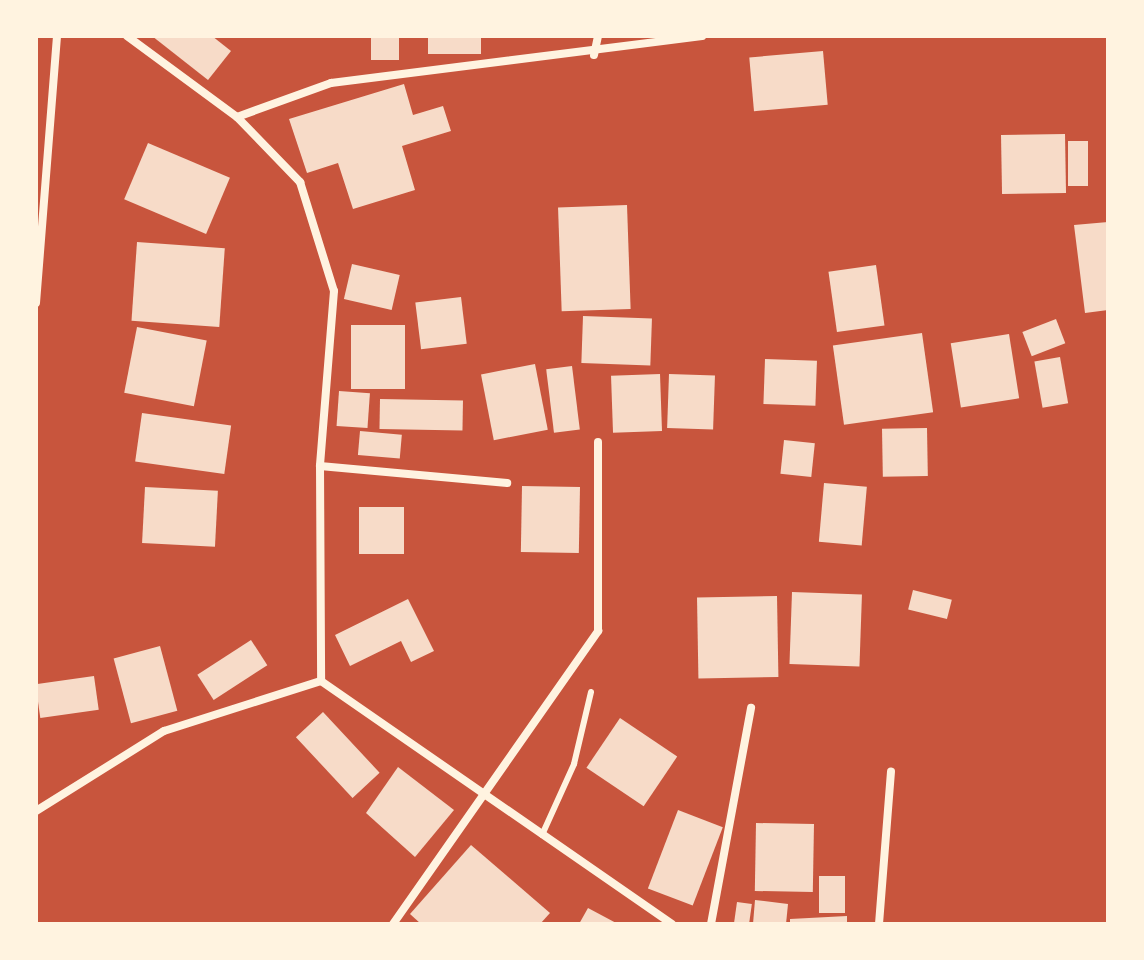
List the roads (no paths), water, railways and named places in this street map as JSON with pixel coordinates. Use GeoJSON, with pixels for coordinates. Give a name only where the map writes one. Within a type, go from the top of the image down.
{"type":"FeatureCollection","features":[{"type":"Feature","properties":{"kind":"street"},"geometry":{"type":"LineString","coordinates":[[36,303],[57,36]]}},
{"type":"Feature","properties":{"kind":"street"},"geometry":{"type":"LineString","coordinates":[[127,36],[237,117],[300,182],[334,291],[320,466],[321,681]]}},
{"type":"Feature","properties":{"kind":"street"},"geometry":{"type":"LineString","coordinates":[[594,55],[598,36]]}},
{"type":"Feature","properties":{"kind":"street"},"geometry":{"type":"LineString","coordinates":[[237,117],[331,83],[594,55],[702,36]]}},
{"type":"Feature","properties":{"kind":"street"},"geometry":{"type":"LineString","coordinates":[[393,924],[598,631],[598,442]]}},
{"type":"Feature","properties":{"kind":"street"},"geometry":{"type":"LineString","coordinates":[[320,466],[507,483]]}},
{"type":"Feature","properties":{"kind":"street"},"geometry":{"type":"LineString","coordinates":[[321,681],[541,837],[672,924]]}},
{"type":"Feature","properties":{"kind":"street"},"geometry":{"type":"LineString","coordinates":[[36,811],[164,731],[321,681]]}},
{"type":"Feature","properties":{"kind":"street"},"geometry":{"type":"LineString","coordinates":[[711,924],[751,708]]}},
{"type":"Feature","properties":{"kind":"street"},"geometry":{"type":"LineString","coordinates":[[879,924],[891,771]]}},
{"type":"Feature","properties":{"kind":"lane"},"geometry":{"type":"LineString","coordinates":[[541,837],[574,764],[591,692]]}}]}
